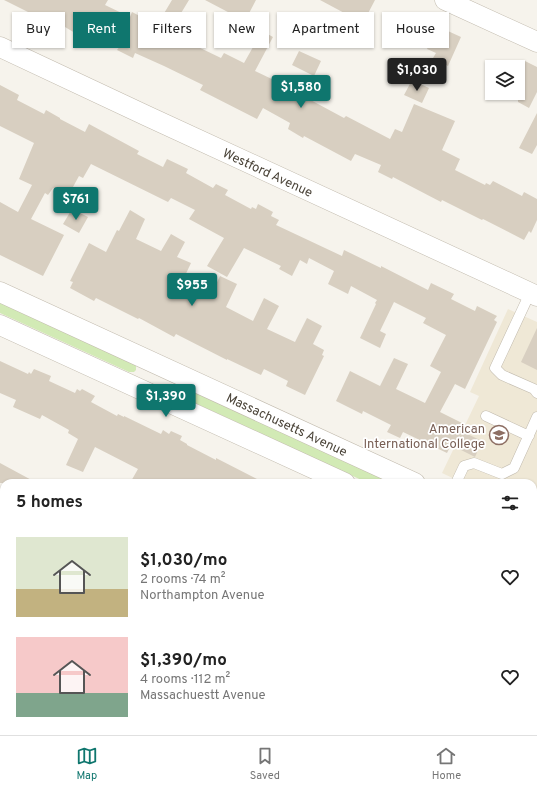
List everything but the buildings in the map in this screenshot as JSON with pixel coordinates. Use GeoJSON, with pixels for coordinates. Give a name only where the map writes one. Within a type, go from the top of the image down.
{"type":"FeatureCollection","features":[{"type":"Feature","properties":{"kind":"street"},"geometry":{"type":"LineString","coordinates":[[445,0],[537,42]]}},
{"type":"Feature","properties":{"kind":"street","name":"Westford Avenue"},"geometry":{"type":"LineString","coordinates":[[0,47],[534,295]]}},
{"type":"Feature","properties":{"kind":"street","name":"Massachusetts Avenue"},"geometry":{"type":"LineString","coordinates":[[0,292],[406,479]]}},
{"type":"Feature","properties":{"kind":"street"},"geometry":{"type":"LineString","coordinates":[[0,325],[336,479]]}},
{"type":"Feature","properties":{"kind":"street"},"geometry":{"type":"LineString","coordinates":[[146,392],[159,365]]}},
{"type":"Feature","properties":{"kind":"lane"},"geometry":{"type":"LineString","coordinates":[[534,295],[495,368],[502,376],[534,389],[537,393]]}},
{"type":"Feature","properties":{"kind":"lane"},"geometry":{"type":"LineString","coordinates":[[486,416],[529,436]]}},
{"type":"Feature","properties":{"kind":"lane"},"geometry":{"type":"LineString","coordinates":[[458,479],[464,466],[474,463],[502,474],[514,468],[537,417]]}},
{"type":"Feature","properties":{"kind":"shaded area","name":"American International College"},"geometry":{"type":"Polygon","coordinates":[[[508,309],[537,322],[537,479],[455,479],[442,473],[479,396],[470,392],[508,309]]]}},
{"type":"Feature","properties":{"kind":"green space"},"geometry":{"type":"Polygon","coordinates":[[[0,302],[134,364],[136,366],[136,370],[134,372],[129,372],[0,313],[0,302]]]}},
{"type":"Feature","properties":{"kind":"green space"},"geometry":{"type":"Polygon","coordinates":[[[186,388],[384,479],[359,479],[186,399],[179,393],[181,389],[186,388]]]}},
{"type":"Feature","properties":{"kind":"place","name":"American International College"},"geometry":{"type":"Point","coordinates":[499,435]}}]}
